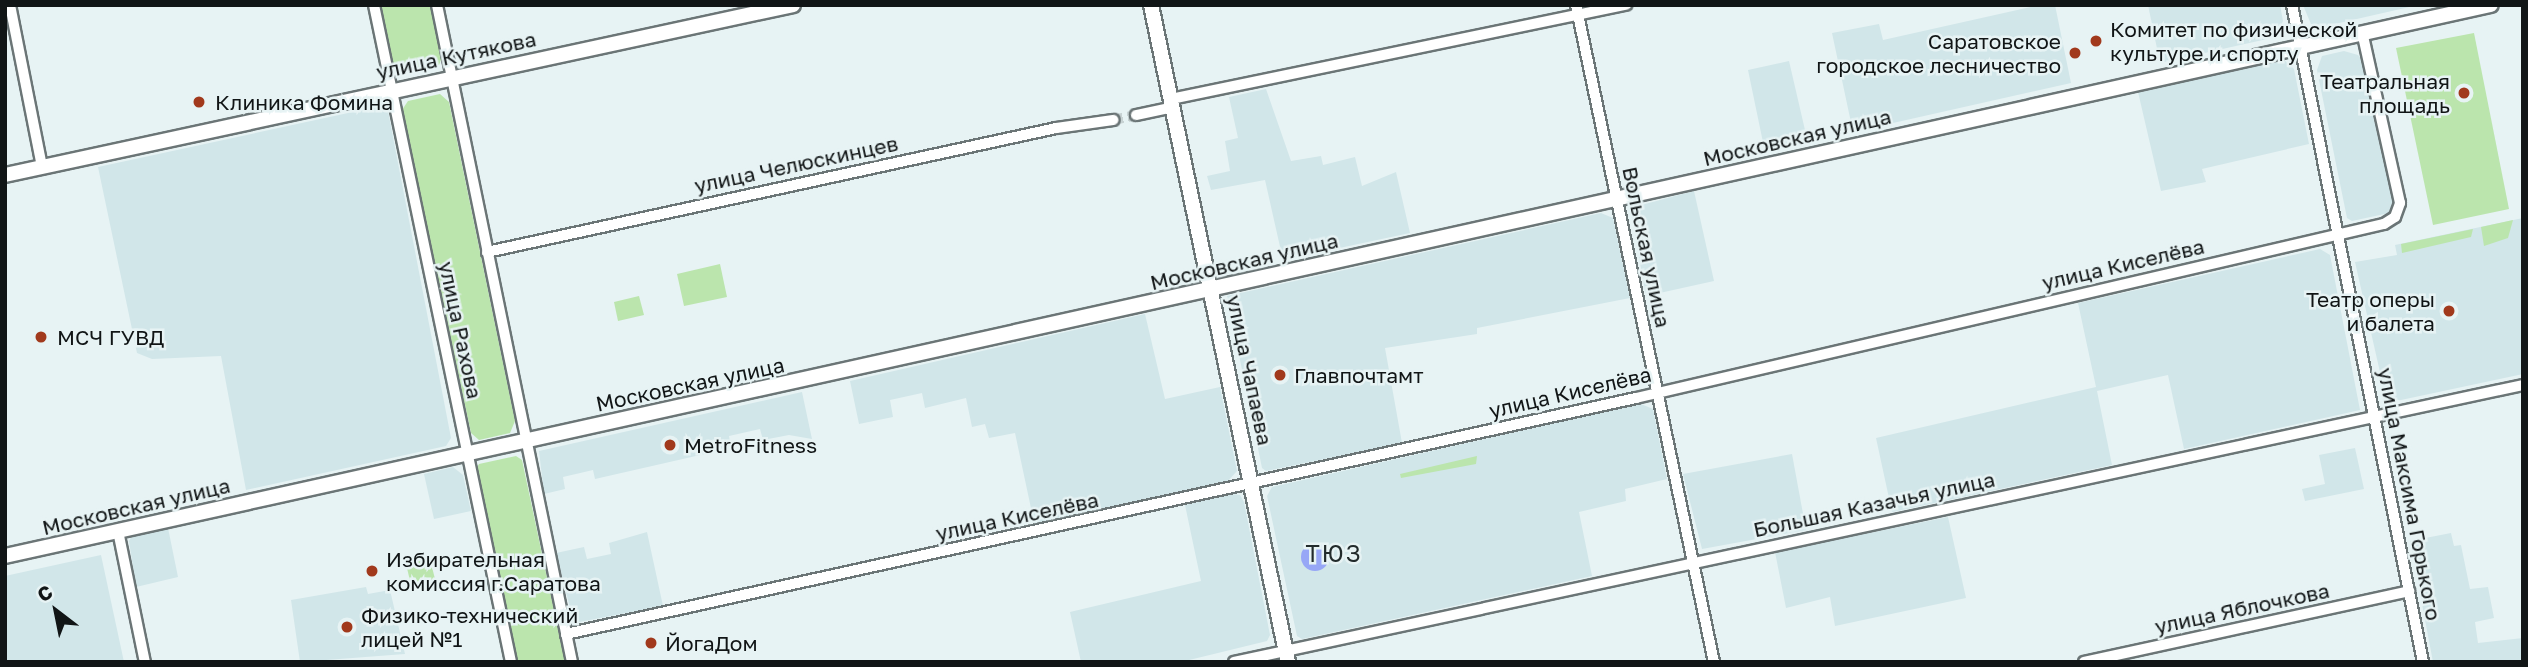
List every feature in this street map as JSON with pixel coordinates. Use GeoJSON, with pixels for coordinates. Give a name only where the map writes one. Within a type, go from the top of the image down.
{"type":"FeatureCollection","features":[{"type":"Feature","properties":{"kind":"main road","name":"улица Кутякова"},"geometry":{"type":"LineString","coordinates":[[5,175],[793,5]]}},
{"type":"Feature","properties":{"kind":"main road","name":"улица Чапаева"},"geometry":{"type":"LineString","coordinates":[[1151,5],[1287,656]]}},
{"type":"Feature","properties":{"kind":"main road","name":"Московская улица"},"geometry":{"type":"LineString","coordinates":[[5,556],[2491,5]]}},
{"type":"Feature","properties":{"kind":"street"},"geometry":{"type":"LineString","coordinates":[[10,5],[43,167]]}},
{"type":"Feature","properties":{"kind":"street","name":"улица Рахова"},"geometry":{"type":"LineString","coordinates":[[374,5],[511,662]]}},
{"type":"Feature","properties":{"kind":"street","name":"улица Рахова"},"geometry":{"type":"LineString","coordinates":[[437,5],[572,662]]}},
{"type":"Feature","properties":{"kind":"street"},"geometry":{"type":"LineString","coordinates":[[1136,115],[1172,103],[1577,10],[1626,5]]}},
{"type":"Feature","properties":{"kind":"street","name":"улица Максима Горького"},"geometry":{"type":"LineString","coordinates":[[2292,5],[2423,662]]}},
{"type":"Feature","properties":{"kind":"street","name":"Вольская улица"},"geometry":{"type":"LineString","coordinates":[[1577,10],[1714,662]]}},
{"type":"Feature","properties":{"kind":"street","name":"улица Киселёва"},"geometry":{"type":"LineString","coordinates":[[566,635],[1659,392],[2384,224],[2395,217],[2400,203],[2362,32]]}},
{"type":"Feature","properties":{"kind":"street","name":"улица Челюскинцев"},"geometry":{"type":"LineString","coordinates":[[487,252],[1043,131],[1113,120]]}},
{"type":"Feature","properties":{"kind":"street","name":"Большая Казачья улица"},"geometry":{"type":"LineString","coordinates":[[1234,662],[1287,656],[1693,562],[2523,385]]}},
{"type":"Feature","properties":{"kind":"street"},"geometry":{"type":"LineString","coordinates":[[118,531],[145,662]]}},
{"type":"Feature","properties":{"kind":"street","name":"улица Яблочкова"},"geometry":{"type":"LineString","coordinates":[[2084,662],[2409,591]]}},
{"type":"Feature","properties":{"kind":"shaded area"},"geometry":{"type":"Polygon","coordinates":[[[2040,5],[2055,5],[2071,83],[1853,132],[1832,33],[1879,24],[1883,40],[2040,5]]]}},
{"type":"Feature","properties":{"kind":"shaded area"},"geometry":{"type":"Polygon","coordinates":[[[2148,5],[2280,5],[2283,21],[2276,37],[2160,63],[2148,5]]]}},
{"type":"Feature","properties":{"kind":"shaded area"},"geometry":{"type":"Polygon","coordinates":[[[2303,5],[2418,5],[2313,29],[2303,5]]]}},
{"type":"Feature","properties":{"kind":"shaded area"},"geometry":{"type":"Polygon","coordinates":[[[2344,51],[2358,55],[2366,65],[2393,201],[2389,213],[2352,221],[2347,218],[2317,70],[2322,56],[2344,51]]]}},
{"type":"Feature","properties":{"kind":"shaded area"},"geometry":{"type":"Polygon","coordinates":[[[2283,59],[2294,69],[2309,144],[2202,169],[2206,182],[2161,191],[2138,92],[2283,59]]]}},
{"type":"Feature","properties":{"kind":"shaded area"},"geometry":{"type":"Polygon","coordinates":[[[1789,61],[1808,143],[1765,152],[1748,70],[1789,61]]]}},
{"type":"Feature","properties":{"kind":"shaded area"},"geometry":{"type":"Polygon","coordinates":[[[1266,89],[1291,161],[1321,156],[1323,165],[1355,157],[1362,186],[1396,172],[1410,233],[1283,260],[1265,180],[1211,190],[1207,176],[1230,171],[1225,141],[1238,138],[1229,97],[1266,89]]]}},
{"type":"Feature","properties":{"kind":"shaded area"},"geometry":{"type":"Polygon","coordinates":[[[376,107],[388,111],[451,438],[446,446],[246,490],[221,356],[152,359],[137,353],[98,167],[376,107]]]}},
{"type":"Feature","properties":{"kind":"shaded area"},"geometry":{"type":"Polygon","coordinates":[[[1694,191],[1714,281],[1646,296],[1630,208],[1694,191]]]}},
{"type":"Feature","properties":{"kind":"shaded area"},"geometry":{"type":"Polygon","coordinates":[[[1601,213],[1613,218],[1630,298],[1477,328],[1477,334],[1385,348],[1402,443],[1266,471],[1262,468],[1227,296],[1601,213]]]}},
{"type":"Feature","properties":{"kind":"shaded area"},"geometry":{"type":"Polygon","coordinates":[[[2523,218],[2523,374],[2387,403],[2355,262],[2397,255],[2395,245],[2523,218]]]}},
{"type":"Feature","properties":{"kind":"shaded area"},"geometry":{"type":"Polygon","coordinates":[[[2320,249],[2330,255],[2360,410],[2184,449],[2168,375],[2097,391],[2112,465],[1892,512],[1876,438],[2096,387],[2078,303],[2320,249]]]}},
{"type":"Feature","properties":{"kind":"shaded area"},"geometry":{"type":"Polygon","coordinates":[[[1145,314],[1165,399],[1220,387],[1237,471],[1227,482],[1035,527],[1015,433],[989,438],[985,424],[972,427],[966,398],[925,408],[922,393],[890,400],[893,417],[859,424],[850,381],[1145,314]]]}},
{"type":"Feature","properties":{"kind":"shaded area"},"geometry":{"type":"Polygon","coordinates":[[[802,392],[812,439],[789,435],[763,440],[760,429],[729,436],[731,448],[595,479],[593,470],[563,477],[565,489],[544,494],[539,451],[802,392]]]}},
{"type":"Feature","properties":{"kind":"shaded area"},"geometry":{"type":"Polygon","coordinates":[[[1641,404],[1653,409],[1667,479],[1625,489],[1626,501],[1579,512],[1592,576],[1302,639],[1297,636],[1267,496],[1272,487],[1641,404]]]}},
{"type":"Feature","properties":{"kind":"shaded area"},"geometry":{"type":"Polygon","coordinates":[[[2355,448],[2364,489],[2305,501],[2302,489],[2325,484],[2319,455],[2355,448]]]}},
{"type":"Feature","properties":{"kind":"shaded area"},"geometry":{"type":"Polygon","coordinates":[[[1792,454],[1806,530],[1702,549],[1683,474],[1792,454]]]}},
{"type":"Feature","properties":{"kind":"shaded area"},"geometry":{"type":"Polygon","coordinates":[[[453,467],[463,475],[471,511],[434,519],[424,474],[453,467]]]}},
{"type":"Feature","properties":{"kind":"shaded area"},"geometry":{"type":"Polygon","coordinates":[[[1231,494],[1240,495],[1244,502],[1270,635],[1267,641],[1181,662],[1081,662],[1070,612],[1201,581],[1185,505],[1231,494]]]}},
{"type":"Feature","properties":{"kind":"shaded area"},"geometry":{"type":"Polygon","coordinates":[[[1948,517],[1966,598],[1835,626],[1830,597],[1786,608],[1775,552],[1948,517]]]}},
{"type":"Feature","properties":{"kind":"shaded area"},"geometry":{"type":"Polygon","coordinates":[[[168,528],[178,577],[136,587],[129,541],[132,536],[168,528]]]}},
{"type":"Feature","properties":{"kind":"shaded area"},"geometry":{"type":"Polygon","coordinates":[[[647,532],[663,606],[574,623],[556,553],[584,547],[587,559],[611,554],[609,543],[647,532]]]}},
{"type":"Feature","properties":{"kind":"shaded area"},"geometry":{"type":"Polygon","coordinates":[[[2451,533],[2454,546],[2461,545],[2470,589],[2488,587],[2494,618],[2475,622],[2478,643],[2523,638],[2523,662],[2433,662],[2410,541],[2451,533]]]}},
{"type":"Feature","properties":{"kind":"shaded area"},"geometry":{"type":"Polygon","coordinates":[[[101,555],[124,662],[5,662],[5,576],[101,555]]]}},
{"type":"Feature","properties":{"kind":"shaded area","name":"Физико-технический лицей №1"},"geometry":{"type":"Polygon","coordinates":[[[366,587],[368,594],[390,590],[405,654],[300,662],[291,600],[366,587]]]}},
{"type":"Feature","properties":{"kind":"green space"},"geometry":{"type":"Polygon","coordinates":[[[379,5],[431,5],[442,57],[439,65],[397,74],[393,71],[379,5]]]}},
{"type":"Feature","properties":{"kind":"green space","name":"Театральная площадь"},"geometry":{"type":"Polygon","coordinates":[[[2474,33],[2509,209],[2433,225],[2396,48],[2474,33]]]}},
{"type":"Feature","properties":{"kind":"green space"},"geometry":{"type":"Polygon","coordinates":[[[440,94],[449,102],[515,421],[510,433],[479,440],[471,433],[402,110],[408,101],[440,94]]]}},
{"type":"Feature","properties":{"kind":"green space"},"geometry":{"type":"Polygon","coordinates":[[[2513,220],[2508,238],[2484,246],[2481,227],[2513,220]]]}},
{"type":"Feature","properties":{"kind":"green space"},"geometry":{"type":"Polygon","coordinates":[[[2473,229],[2471,237],[2402,253],[2401,244],[2473,229]]]}},
{"type":"Feature","properties":{"kind":"green space"},"geometry":{"type":"Polygon","coordinates":[[[720,264],[727,297],[684,306],[677,274],[720,264]]]}},
{"type":"Feature","properties":{"kind":"green space"},"geometry":{"type":"Polygon","coordinates":[[[639,296],[644,315],[618,321],[614,302],[639,296]]]}},
{"type":"Feature","properties":{"kind":"green space"},"geometry":{"type":"Polygon","coordinates":[[[516,456],[522,460],[565,662],[517,662],[476,469],[479,464],[516,456]]]}},
{"type":"Feature","properties":{"kind":"green space"},"geometry":{"type":"Polygon","coordinates":[[[1477,456],[1476,464],[1401,478],[1400,474],[1477,456]]]}},
{"type":"Feature","properties":{"kind":"green space"},"geometry":{"type":"Polygon","coordinates":[[[430,559],[436,583],[412,589],[406,564],[430,559]]]}},
{"type":"Feature","properties":{"kind":"water"},"geometry":{"type":"Polygon","coordinates":[[[1315,543],[1325,547],[1329,557],[1325,567],[1315,571],[1305,567],[1301,557],[1305,547],[1315,543]]]}},
{"type":"Feature","properties":{"kind":"tunnel"},"geometry":{"type":"LineString","coordinates":[[1113,120],[1136,115]]}},
{"type":"Feature","properties":{"kind":"place","name":"Комитет по физической культуре и спорту"},"geometry":{"type":"Point","coordinates":[2096,41]}},
{"type":"Feature","properties":{"kind":"place","name":"Саратовское городское лесничество"},"geometry":{"type":"Point","coordinates":[2075,53]}},
{"type":"Feature","properties":{"kind":"place","name":"Театральная площадь"},"geometry":{"type":"Point","coordinates":[2464,93]}},
{"type":"Feature","properties":{"kind":"place","name":"Клиника Фомина"},"geometry":{"type":"Point","coordinates":[199,102]}},
{"type":"Feature","properties":{"kind":"place","name":"Театр оперы и балета"},"geometry":{"type":"Point","coordinates":[2449,311]}},
{"type":"Feature","properties":{"kind":"place","name":"МСЧ ГУВД"},"geometry":{"type":"Point","coordinates":[41,337]}},
{"type":"Feature","properties":{"kind":"place","name":"Главпочтамт"},"geometry":{"type":"Point","coordinates":[1280,375]}},
{"type":"Feature","properties":{"kind":"place","name":"MetroFitness"},"geometry":{"type":"Point","coordinates":[670,445]}},
{"type":"Feature","properties":{"kind":"place","name":"Избирательная комиссия г.Саратова"},"geometry":{"type":"Point","coordinates":[372,571]}},
{"type":"Feature","properties":{"kind":"place","name":"Физико-технический лицей №1"},"geometry":{"type":"Point","coordinates":[347,627]}},
{"type":"Feature","properties":{"kind":"place","name":"ЙогаДом"},"geometry":{"type":"Point","coordinates":[651,643]}},
{"type":"Feature","properties":{"kind":"district","name":"ТЮЗ"},"geometry":{"type":"Point","coordinates":[1334,553]}}]}
